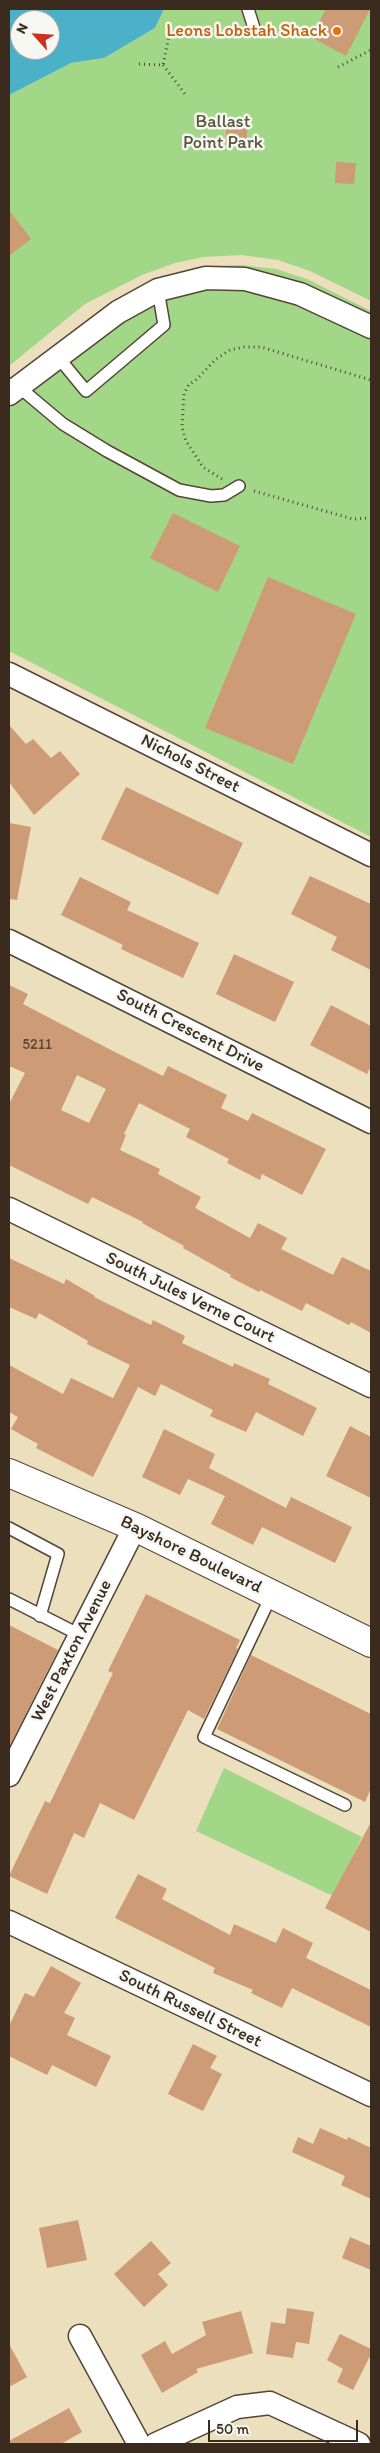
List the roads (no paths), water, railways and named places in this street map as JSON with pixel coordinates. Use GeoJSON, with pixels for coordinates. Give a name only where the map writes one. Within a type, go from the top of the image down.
{"type":"FeatureCollection","features":[{"type":"Feature","properties":{"kind":"street"},"geometry":{"type":"LineString","coordinates":[[14,390],[118,312],[158,290],[206,278],[244,279],[300,294],[371,327]]}},
{"type":"Feature","properties":{"kind":"street","name":"Nichols Street"},"geometry":{"type":"LineString","coordinates":[[9,674],[371,855]]}},
{"type":"Feature","properties":{"kind":"street","name":"South Crescent Drive"},"geometry":{"type":"LineString","coordinates":[[9,941],[371,1122]]}},
{"type":"Feature","properties":{"kind":"street","name":"South Jules Verne Court"},"geometry":{"type":"LineString","coordinates":[[9,1209],[371,1386]]}},
{"type":"Feature","properties":{"kind":"street","name":"Bayshore Boulevard"},"geometry":{"type":"LineString","coordinates":[[9,1473],[134,1527],[371,1643]]}},
{"type":"Feature","properties":{"kind":"street","name":"West Paxton Avenue"},"geometry":{"type":"LineString","coordinates":[[9,1776],[134,1527]]}},
{"type":"Feature","properties":{"kind":"street","name":"South Russell Street"},"geometry":{"type":"LineString","coordinates":[[9,1922],[371,2095]]}},
{"type":"Feature","properties":{"kind":"street"},"geometry":{"type":"LineString","coordinates":[[80,2336],[139,2444]]}},
{"type":"Feature","properties":{"kind":"street"},"geometry":{"type":"LineString","coordinates":[[156,2444],[236,2407],[270,2403],[359,2444]]}},
{"type":"Feature","properties":{"kind":"street"},"geometry":{"type":"LineString","coordinates":[[365,2444],[371,2432]]}},
{"type":"Feature","properties":{"kind":"lane"},"geometry":{"type":"LineString","coordinates":[[248,9],[255,32]]}},
{"type":"Feature","properties":{"kind":"lane"},"geometry":{"type":"LineString","coordinates":[[58,357],[86,392],[164,325],[158,290]]}},
{"type":"Feature","properties":{"kind":"lane"},"geometry":{"type":"LineString","coordinates":[[14,390],[63,424],[107,451],[179,490],[212,496],[224,495],[239,486]]}},
{"type":"Feature","properties":{"kind":"lane"},"geometry":{"type":"LineString","coordinates":[[9,1528],[58,1554],[40,1616]]}},
{"type":"Feature","properties":{"kind":"lane"},"geometry":{"type":"LineString","coordinates":[[272,1594],[204,1737],[345,1805]]}},
{"type":"Feature","properties":{"kind":"lane"},"geometry":{"type":"LineString","coordinates":[[9,1600],[80,1635]]}},
{"type":"Feature","properties":{"kind":"water"},"geometry":{"type":"Polygon","coordinates":[[[9,9],[164,9],[155,28],[104,58],[71,63],[9,95],[9,9]]]}},
{"type":"Feature","properties":{"kind":"place","name":"Leons Lobstah Shack"},"geometry":{"type":"Point","coordinates":[337,31]}},
{"type":"Feature","properties":{"kind":"park label","name":"Ballast Point Park"},"geometry":{"type":"Point","coordinates":[223,132]}}]}
